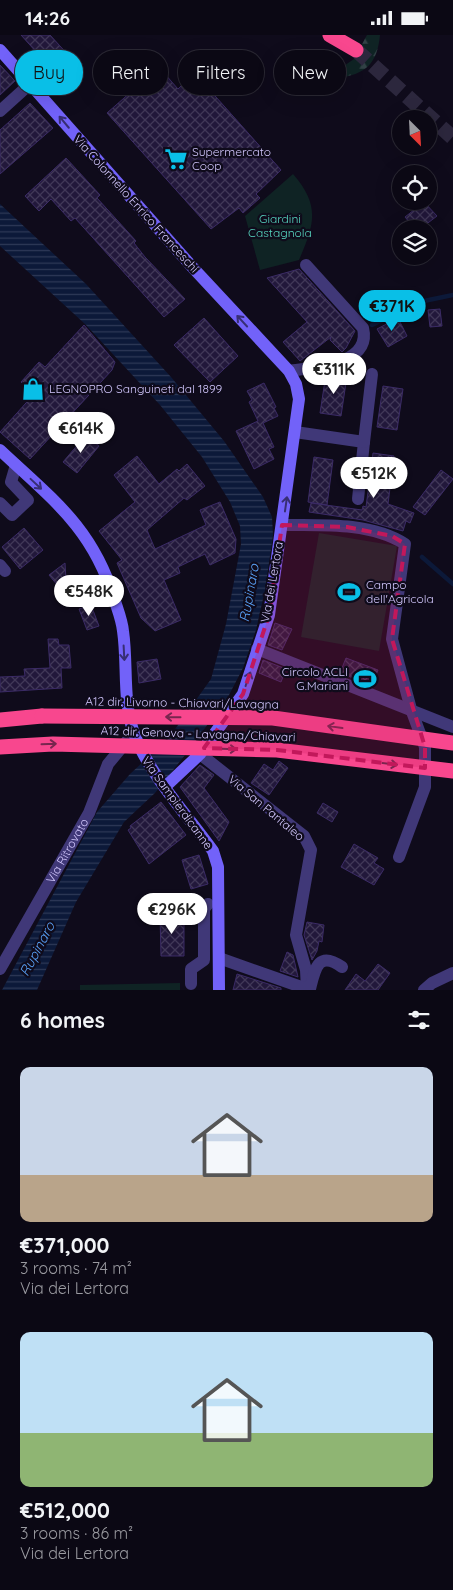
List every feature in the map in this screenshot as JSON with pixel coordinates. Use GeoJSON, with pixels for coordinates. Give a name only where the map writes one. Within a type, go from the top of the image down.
{"type":"FeatureCollection","features":[{"type":"Feature","properties":{"kind":"highway"},"geometry":{"type":"LineString","coordinates":[[330,35],[356,50],[342,35]]}},
{"type":"Feature","properties":{"kind":"highway","name":"A12 dir. Livorno - Chiavari/Lavagna"},"geometry":{"type":"LineString","coordinates":[[0,720],[42,716],[273,718],[453,743]]}},
{"type":"Feature","properties":{"kind":"highway","name":"A12 dir. Genova - Lavagna/Chiavari"},"geometry":{"type":"LineString","coordinates":[[0,747],[53,744],[277,750],[453,771]]}},
{"type":"Feature","properties":{"kind":"main road","name":"Via Colonnello Enrico Franceschi"},"geometry":{"type":"LineString","coordinates":[[0,49],[15,65]]}},
{"type":"Feature","properties":{"kind":"main road","name":"Via Colonnello Enrico Franceschi"},"geometry":{"type":"LineString","coordinates":[[42,95],[195,270],[275,357]]}},
{"type":"Feature","properties":{"kind":"main road","name":"Via dei Lertora"},"geometry":{"type":"LineString","coordinates":[[166,787],[200,754],[243,693],[269,615],[299,399],[289,371],[275,357]]}},
{"type":"Feature","properties":{"kind":"main road","name":"Via Sampierdicanne"},"geometry":{"type":"LineString","coordinates":[[0,450],[63,509],[85,535],[107,577],[123,629],[125,678],[134,733],[143,756],[213,851],[218,867],[220,885],[219,990]]}},
{"type":"Feature","properties":{"kind":"street"},"geometry":{"type":"LineString","coordinates":[[0,111],[18,95]]}},
{"type":"Feature","properties":{"kind":"street"},"geometry":{"type":"LineString","coordinates":[[289,371],[349,359],[358,350],[365,335],[363,328],[306,265]]}},
{"type":"Feature","properties":{"kind":"street"},"geometry":{"type":"LineString","coordinates":[[358,499],[372,374]]}},
{"type":"Feature","properties":{"kind":"street"},"geometry":{"type":"LineString","coordinates":[[295,432],[364,441]]}},
{"type":"Feature","properties":{"kind":"street"},"geometry":{"type":"LineString","coordinates":[[0,503],[12,515],[28,500],[11,482],[16,465]]}},
{"type":"Feature","properties":{"kind":"street","name":"Via dei Lertora"},"geometry":{"type":"LineString","coordinates":[[282,525],[347,527],[392,536],[405,544],[406,551],[392,639],[411,709]]}},
{"type":"Feature","properties":{"kind":"street"},"geometry":{"type":"LineString","coordinates":[[257,649],[453,727]]}},
{"type":"Feature","properties":{"kind":"street"},"geometry":{"type":"LineString","coordinates":[[399,857],[425,787],[424,747],[411,709]]}},
{"type":"Feature","properties":{"kind":"street","name":"Via Ritrovato"},"geometry":{"type":"LineString","coordinates":[[0,969],[89,813],[108,764],[134,733]]}},
{"type":"Feature","properties":{"kind":"street","name":"Via San Pantaleo"},"geometry":{"type":"LineString","coordinates":[[200,754],[304,836],[311,850],[296,935],[306,970],[307,990]]}},
{"type":"Feature","properties":{"kind":"street"},"geometry":{"type":"LineString","coordinates":[[178,906],[201,912],[206,907],[204,960],[191,969],[191,984]]}},
{"type":"Feature","properties":{"kind":"street"},"geometry":{"type":"LineString","coordinates":[[219,958],[307,990],[310,989],[316,967],[323,961],[332,960],[342,967]]}},
{"type":"Feature","properties":{"kind":"street"},"geometry":{"type":"LineString","coordinates":[[424,990],[432,983],[453,973]]}},
{"type":"Feature","properties":{"kind":"highlighted area"},"geometry":{"type":"Polygon","coordinates":[[[282,525],[347,527],[392,536],[405,544],[392,639],[425,747],[425,768],[277,750],[204,748],[243,694],[269,615],[282,525]]]}},
{"type":"Feature","properties":{"kind":"green space"},"geometry":{"type":"Polygon","coordinates":[[[367,35],[380,35],[373,60],[363,70],[346,76],[346,65],[354,59],[367,35]]]}},
{"type":"Feature","properties":{"kind":"green space","name":"Giardini Castagnola"},"geometry":{"type":"Polygon","coordinates":[[[293,174],[302,185],[311,206],[311,226],[308,236],[299,260],[260,270],[245,216],[293,174]]]}},
{"type":"Feature","properties":{"kind":"green space","name":"Campo dell'Agricola"},"geometry":{"type":"Polygon","coordinates":[[[319,533],[397,546],[379,651],[301,637],[319,533]]]}},
{"type":"Feature","properties":{"kind":"green space"},"geometry":{"type":"Polygon","coordinates":[[[180,983],[180,990],[80,990],[80,985],[180,983]]]}},
{"type":"Feature","properties":{"kind":"water","name":"Rupinaro"},"geometry":{"type":"Polygon","coordinates":[[[0,204],[86,284],[171,377],[224,441],[263,497],[272,517],[273,535],[265,590],[256,630],[243,668],[229,695],[155,793],[124,822],[76,902],[37,990],[2,990],[97,812],[130,774],[168,739],[211,679],[226,624],[241,544],[240,526],[230,502],[202,457],[160,405],[85,324],[0,246],[0,204]]]}},
{"type":"Feature","properties":{"kind":"building"},"geometry":{"type":"Polygon","coordinates":[[[21,35],[50,35],[64,50],[34,50],[21,35]]]}},
{"type":"Feature","properties":{"kind":"building"},"geometry":{"type":"Polygon","coordinates":[[[0,65],[15,81],[0,95],[0,65]]]}},
{"type":"Feature","properties":{"kind":"building"},"geometry":{"type":"Polygon","coordinates":[[[168,78],[178,89],[178,95],[214,95],[281,170],[256,194],[260,198],[243,213],[239,208],[211,229],[107,113],[127,95],[168,95],[168,78]]]}},
{"type":"Feature","properties":{"kind":"building"},"geometry":{"type":"Polygon","coordinates":[[[30,103],[53,128],[0,174],[0,130],[30,103]]]}},
{"type":"Feature","properties":{"kind":"building"},"geometry":{"type":"Polygon","coordinates":[[[66,158],[100,195],[97,198],[136,241],[134,243],[145,257],[185,299],[164,317],[75,218],[71,221],[51,199],[39,211],[25,196],[66,158]]]}},
{"type":"Feature","properties":{"kind":"building"},"geometry":{"type":"Polygon","coordinates":[[[414,210],[431,210],[437,216],[432,220],[408,220],[405,217],[414,210]]]}},
{"type":"Feature","properties":{"kind":"building"},"geometry":{"type":"Polygon","coordinates":[[[299,269],[355,331],[342,352],[330,340],[331,337],[300,361],[283,342],[307,322],[267,278],[299,269]]]}},
{"type":"Feature","properties":{"kind":"building"},"geometry":{"type":"Polygon","coordinates":[[[440,309],[442,326],[430,327],[428,310],[440,309]]]}},
{"type":"Feature","properties":{"kind":"building"},"geometry":{"type":"Polygon","coordinates":[[[204,318],[238,356],[210,382],[174,345],[204,318]]]}},
{"type":"Feature","properties":{"kind":"building"},"geometry":{"type":"Polygon","coordinates":[[[398,318],[407,336],[388,347],[377,329],[398,318]]]}},
{"type":"Feature","properties":{"kind":"building"},"geometry":{"type":"Polygon","coordinates":[[[84,325],[115,362],[112,370],[30,459],[0,432],[34,394],[21,382],[39,362],[45,367],[84,325]]]}},
{"type":"Feature","properties":{"kind":"building"},"geometry":{"type":"Polygon","coordinates":[[[326,374],[347,376],[341,416],[320,413],[326,374]]]}},
{"type":"Feature","properties":{"kind":"building"},"geometry":{"type":"Polygon","coordinates":[[[264,383],[276,407],[274,408],[278,416],[263,423],[274,447],[269,449],[274,459],[254,469],[236,431],[258,421],[249,402],[252,400],[247,391],[264,383]]]}},
{"type":"Feature","properties":{"kind":"building"},"geometry":{"type":"Polygon","coordinates":[[[383,386],[403,389],[397,430],[377,427],[383,386]]]}},
{"type":"Feature","properties":{"kind":"building"},"geometry":{"type":"Polygon","coordinates":[[[86,435],[99,446],[77,473],[63,462],[86,435]]]}},
{"type":"Feature","properties":{"kind":"building"},"geometry":{"type":"Polygon","coordinates":[[[373,453],[394,456],[388,504],[414,513],[410,523],[406,521],[403,531],[363,520],[309,512],[311,503],[362,510],[363,506],[366,507],[373,453]]]}},
{"type":"Feature","properties":{"kind":"building"},"geometry":{"type":"Polygon","coordinates":[[[137,456],[159,484],[177,469],[179,471],[187,464],[205,486],[187,500],[184,498],[147,530],[155,549],[206,525],[200,510],[220,502],[236,539],[235,553],[210,565],[205,554],[178,567],[180,573],[164,580],[181,620],[155,631],[141,618],[117,563],[122,560],[99,531],[135,502],[114,475],[137,456]]]}},
{"type":"Feature","properties":{"kind":"building"},"geometry":{"type":"Polygon","coordinates":[[[314,457],[333,460],[327,505],[308,502],[314,457]]]}},
{"type":"Feature","properties":{"kind":"building"},"geometry":{"type":"Polygon","coordinates":[[[441,470],[453,479],[425,515],[413,507],[441,470]]]}},
{"type":"Feature","properties":{"kind":"building"},"geometry":{"type":"Polygon","coordinates":[[[24,528],[43,550],[20,569],[2,547],[24,528]]]}},
{"type":"Feature","properties":{"kind":"building"},"geometry":{"type":"Polygon","coordinates":[[[65,563],[67,597],[49,575],[65,563]]]}},
{"type":"Feature","properties":{"kind":"building"},"geometry":{"type":"Polygon","coordinates":[[[91,605],[99,626],[87,630],[79,609],[91,605]]]}},
{"type":"Feature","properties":{"kind":"building"},"geometry":{"type":"Polygon","coordinates":[[[275,623],[292,629],[282,650],[268,645],[275,623]]]}},
{"type":"Feature","properties":{"kind":"building"},"geometry":{"type":"Polygon","coordinates":[[[48,639],[58,639],[59,645],[69,645],[71,668],[61,668],[62,688],[0,692],[0,677],[25,676],[24,669],[50,668],[48,639]]]}},
{"type":"Feature","properties":{"kind":"building","name":"Circolo ACLI G.Mariani"},"geometry":{"type":"Polygon","coordinates":[[[346,658],[378,670],[372,685],[340,673],[346,658]]]}},
{"type":"Feature","properties":{"kind":"building"},"geometry":{"type":"Polygon","coordinates":[[[157,659],[161,679],[139,683],[137,662],[157,659]]]}},
{"type":"Feature","properties":{"kind":"building"},"geometry":{"type":"Polygon","coordinates":[[[263,660],[286,669],[281,682],[259,673],[263,660]]]}},
{"type":"Feature","properties":{"kind":"building"},"geometry":{"type":"Polygon","coordinates":[[[279,761],[288,768],[269,795],[251,783],[264,764],[273,770],[279,761]]]}},
{"type":"Feature","properties":{"kind":"building"},"geometry":{"type":"Polygon","coordinates":[[[200,765],[214,775],[204,788],[229,822],[219,841],[180,787],[200,765]]]}},
{"type":"Feature","properties":{"kind":"building"},"geometry":{"type":"Polygon","coordinates":[[[161,802],[186,835],[149,864],[128,830],[131,828],[130,826],[161,802]]]}},
{"type":"Feature","properties":{"kind":"building"},"geometry":{"type":"Polygon","coordinates":[[[323,803],[338,812],[332,822],[317,813],[323,803]]]}},
{"type":"Feature","properties":{"kind":"building"},"geometry":{"type":"Polygon","coordinates":[[[354,844],[378,858],[374,863],[384,869],[374,885],[341,867],[354,844]]]}},
{"type":"Feature","properties":{"kind":"building"},"geometry":{"type":"Polygon","coordinates":[[[199,855],[208,884],[191,889],[182,860],[199,855]]]}},
{"type":"Feature","properties":{"kind":"building"},"geometry":{"type":"Polygon","coordinates":[[[160,915],[184,915],[184,956],[161,956],[160,915]]]}},
{"type":"Feature","properties":{"kind":"building"},"geometry":{"type":"Polygon","coordinates":[[[307,922],[324,925],[322,942],[319,941],[317,951],[312,960],[304,935],[307,922]]]}},
{"type":"Feature","properties":{"kind":"building"},"geometry":{"type":"Polygon","coordinates":[[[287,952],[293,955],[298,977],[280,971],[287,952]]]}},
{"type":"Feature","properties":{"kind":"building"},"geometry":{"type":"Polygon","coordinates":[[[378,964],[390,973],[378,990],[345,990],[356,974],[365,981],[378,964]]]}},
{"type":"Feature","properties":{"kind":"building"},"geometry":{"type":"Polygon","coordinates":[[[237,974],[281,988],[281,990],[233,990],[237,974]]]}},
{"type":"Feature","properties":{"kind":"waterway"},"geometry":{"type":"LineString","coordinates":[[372,325],[419,302],[453,295]]}},
{"type":"Feature","properties":{"kind":"waterway"},"geometry":{"type":"LineString","coordinates":[[422,557],[453,584]]}},
{"type":"Feature","properties":{"kind":"tunnel"},"geometry":{"type":"LineString","coordinates":[[356,50],[453,138]]}},
{"type":"Feature","properties":{"kind":"place","name":"Supermercato Coop"},"geometry":{"type":"Point","coordinates":[176,159]}},
{"type":"Feature","properties":{"kind":"place","name":"LEGNOPRO Sanguineti dal 1899"},"geometry":{"type":"Point","coordinates":[33,389]}},
{"type":"Feature","properties":{"kind":"place","name":"Campo dell'Agricola"},"geometry":{"type":"Point","coordinates":[349,592]}},
{"type":"Feature","properties":{"kind":"place","name":"Circolo ACLI G.Mariani"},"geometry":{"type":"Point","coordinates":[365,679]}}]}
